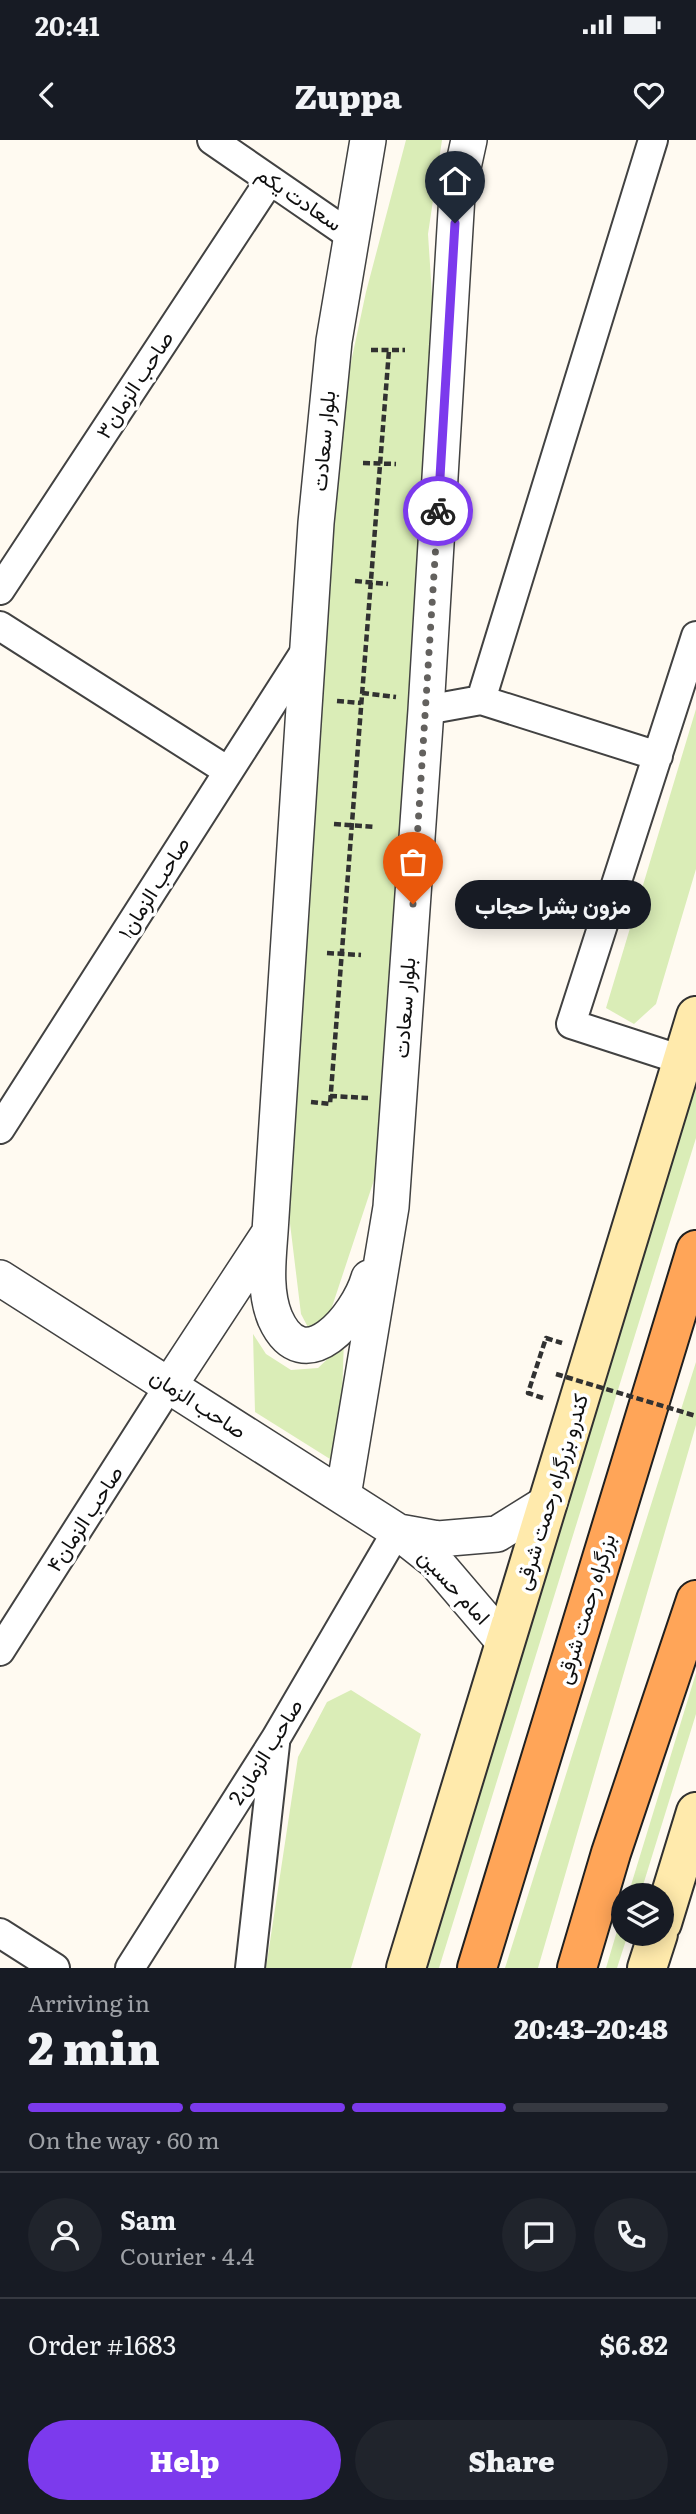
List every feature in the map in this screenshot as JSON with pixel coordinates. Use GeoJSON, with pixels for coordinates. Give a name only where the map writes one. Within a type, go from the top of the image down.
{"type":"FeatureCollection","features":[{"type":"Feature","properties":{"kind":"highway","name":"بزرگراه رحمت شرقی"},"geometry":{"type":"LineString","coordinates":[[477,1968],[696,1250]]}},
{"type":"Feature","properties":{"kind":"highway"},"geometry":{"type":"LineString","coordinates":[[577,1968],[611,1853],[693,1617]]}},
{"type":"Feature","properties":{"kind":"main road","name":"کندرو بزرگراه رحمت شرقی"},"geometry":{"type":"LineString","coordinates":[[406,1968],[696,1016]]}},
{"type":"Feature","properties":{"kind":"main road"},"geometry":{"type":"LineString","coordinates":[[674,1884],[696,1812]]}},
{"type":"Feature","properties":{"kind":"main road"},"geometry":{"type":"LineString","coordinates":[[647,1968],[654,1946]]}},
{"type":"Feature","properties":{"kind":"street","name":"سعادت یکم"},"geometry":{"type":"LineString","coordinates":[[212,140],[350,235]]}},
{"type":"Feature","properties":{"kind":"street","name":"بلوار سعادت"},"geometry":{"type":"LineString","coordinates":[[169,1386],[270,1232],[316,523],[334,341],[368,140]]}},
{"type":"Feature","properties":{"kind":"street","name":"بلوار سعادت"},"geometry":{"type":"LineString","coordinates":[[342,1496],[391,1207],[426,710],[457,195],[469,140]]}},
{"type":"Feature","properties":{"kind":"street"},"geometry":{"type":"LineString","coordinates":[[481,700],[653,140]]}},
{"type":"Feature","properties":{"kind":"street","name":"صاحب الزمان۳"},"geometry":{"type":"LineString","coordinates":[[0,590],[270,180]]}},
{"type":"Feature","properties":{"kind":"street"},"geometry":{"type":"LineString","coordinates":[[0,626],[228,771]]}},
{"type":"Feature","properties":{"kind":"street"},"geometry":{"type":"LineString","coordinates":[[682,1060],[571,1024],[696,636]]}},
{"type":"Feature","properties":{"kind":"street","name":"صاحب الزمان۱"},"geometry":{"type":"LineString","coordinates":[[0,1129],[308,647]]}},
{"type":"Feature","properties":{"kind":"street"},"geometry":{"type":"LineString","coordinates":[[426,710],[481,700],[658,756]]}},
{"type":"Feature","properties":{"kind":"street"},"geometry":{"type":"LineString","coordinates":[[270,1232],[268,1286],[275,1317],[285,1333],[297,1343],[313,1345],[328,1339],[337,1331],[364,1295],[391,1207]]}},
{"type":"Feature","properties":{"kind":"street","name":"صاحب الزمان"},"geometry":{"type":"LineString","coordinates":[[0,1278],[397,1531]]}},
{"type":"Feature","properties":{"kind":"street","name":"صاحب الزمان۴"},"geometry":{"type":"LineString","coordinates":[[0,1651],[169,1386]]}},
{"type":"Feature","properties":{"kind":"street","name":"امام حسین"},"geometry":{"type":"LineString","coordinates":[[397,1531],[438,1539],[497,1534],[550,1502]]}},
{"type":"Feature","properties":{"kind":"street","name":"امام حسین"},"geometry":{"type":"LineString","coordinates":[[397,1531],[435,1561],[504,1642]]}},
{"type":"Feature","properties":{"kind":"street","name":"2صاحب الزمان"},"geometry":{"type":"LineString","coordinates":[[130,1968],[276,1738],[397,1531]]}},
{"type":"Feature","properties":{"kind":"street"},"geometry":{"type":"LineString","coordinates":[[250,1968],[276,1738]]}},
{"type":"Feature","properties":{"kind":"street"},"geometry":{"type":"LineString","coordinates":[[0,1933],[55,1968]]}},
{"type":"Feature","properties":{"kind":"path"},"geometry":{"type":"LineString","coordinates":[[371,350],[405,350]]}},
{"type":"Feature","properties":{"kind":"path"},"geometry":{"type":"LineString","coordinates":[[279,1100],[330,1104],[389,350]]}},
{"type":"Feature","properties":{"kind":"path"},"geometry":{"type":"LineString","coordinates":[[363,463],[396,464]]}},
{"type":"Feature","properties":{"kind":"path"},"geometry":{"type":"LineString","coordinates":[[355,580],[388,583]]}},
{"type":"Feature","properties":{"kind":"path"},"geometry":{"type":"LineString","coordinates":[[334,824],[375,827]]}},
{"type":"Feature","properties":{"kind":"path"},"geometry":{"type":"LineString","coordinates":[[327,953],[361,956]]}},
{"type":"Feature","properties":{"kind":"path"},"geometry":{"type":"LineString","coordinates":[[528,1393],[546,1338],[563,1343],[561,1354]]}},
{"type":"Feature","properties":{"kind":"path"},"geometry":{"type":"LineString","coordinates":[[558,1364],[556,1374],[696,1416]]}},
{"type":"Feature","properties":{"kind":"green space"},"geometry":{"type":"Polygon","coordinates":[[[406,140],[442,140],[428,234],[434,326],[404,865],[374,1180],[327,1322],[310,1331],[301,1314],[284,1174],[338,423],[366,292],[406,140]]]}},
{"type":"Feature","properties":{"kind":"green space"},"geometry":{"type":"Polygon","coordinates":[[[696,709],[696,869],[656,1004],[634,1024],[606,1008],[696,709]]]}},
{"type":"Feature","properties":{"kind":"green space"},"geometry":{"type":"Polygon","coordinates":[[[696,1085],[696,1138],[439,1968],[424,1968],[696,1085]]]}},
{"type":"Feature","properties":{"kind":"green space"},"geometry":{"type":"Polygon","coordinates":[[[253,1334],[266,1354],[291,1370],[318,1368],[344,1339],[340,1454],[330,1459],[255,1412],[253,1334]]]}},
{"type":"Feature","properties":{"kind":"green space"},"geometry":{"type":"Polygon","coordinates":[[[696,1362],[696,1425],[538,1968],[505,1968],[696,1362]]]}},
{"type":"Feature","properties":{"kind":"green space"},"geometry":{"type":"Polygon","coordinates":[[[696,1673],[696,1714],[644,1883],[632,1883],[696,1673]]]}},
{"type":"Feature","properties":{"kind":"green space"},"geometry":{"type":"Polygon","coordinates":[[[351,1690],[421,1734],[351,1968],[266,1968],[298,1757],[327,1702],[351,1690]]]}},
{"type":"Feature","properties":{"kind":"green space"},"geometry":{"type":"Polygon","coordinates":[[[613,1946],[624,1946],[617,1968],[606,1968],[613,1946]]]}},
{"type":"Feature","properties":{"kind":"way so far"},"geometry":{"type":"LineString","coordinates":[[413,904],[438,511]]}},
{"type":"Feature","properties":{"kind":"place","name":"مزون بشرا حجاب"},"geometry":{"type":"Point","coordinates":[413,904]}},
{"type":"Feature","properties":{"kind":"route"},"geometry":{"type":"LineString","coordinates":[[438,511],[455,223]]}}]}
